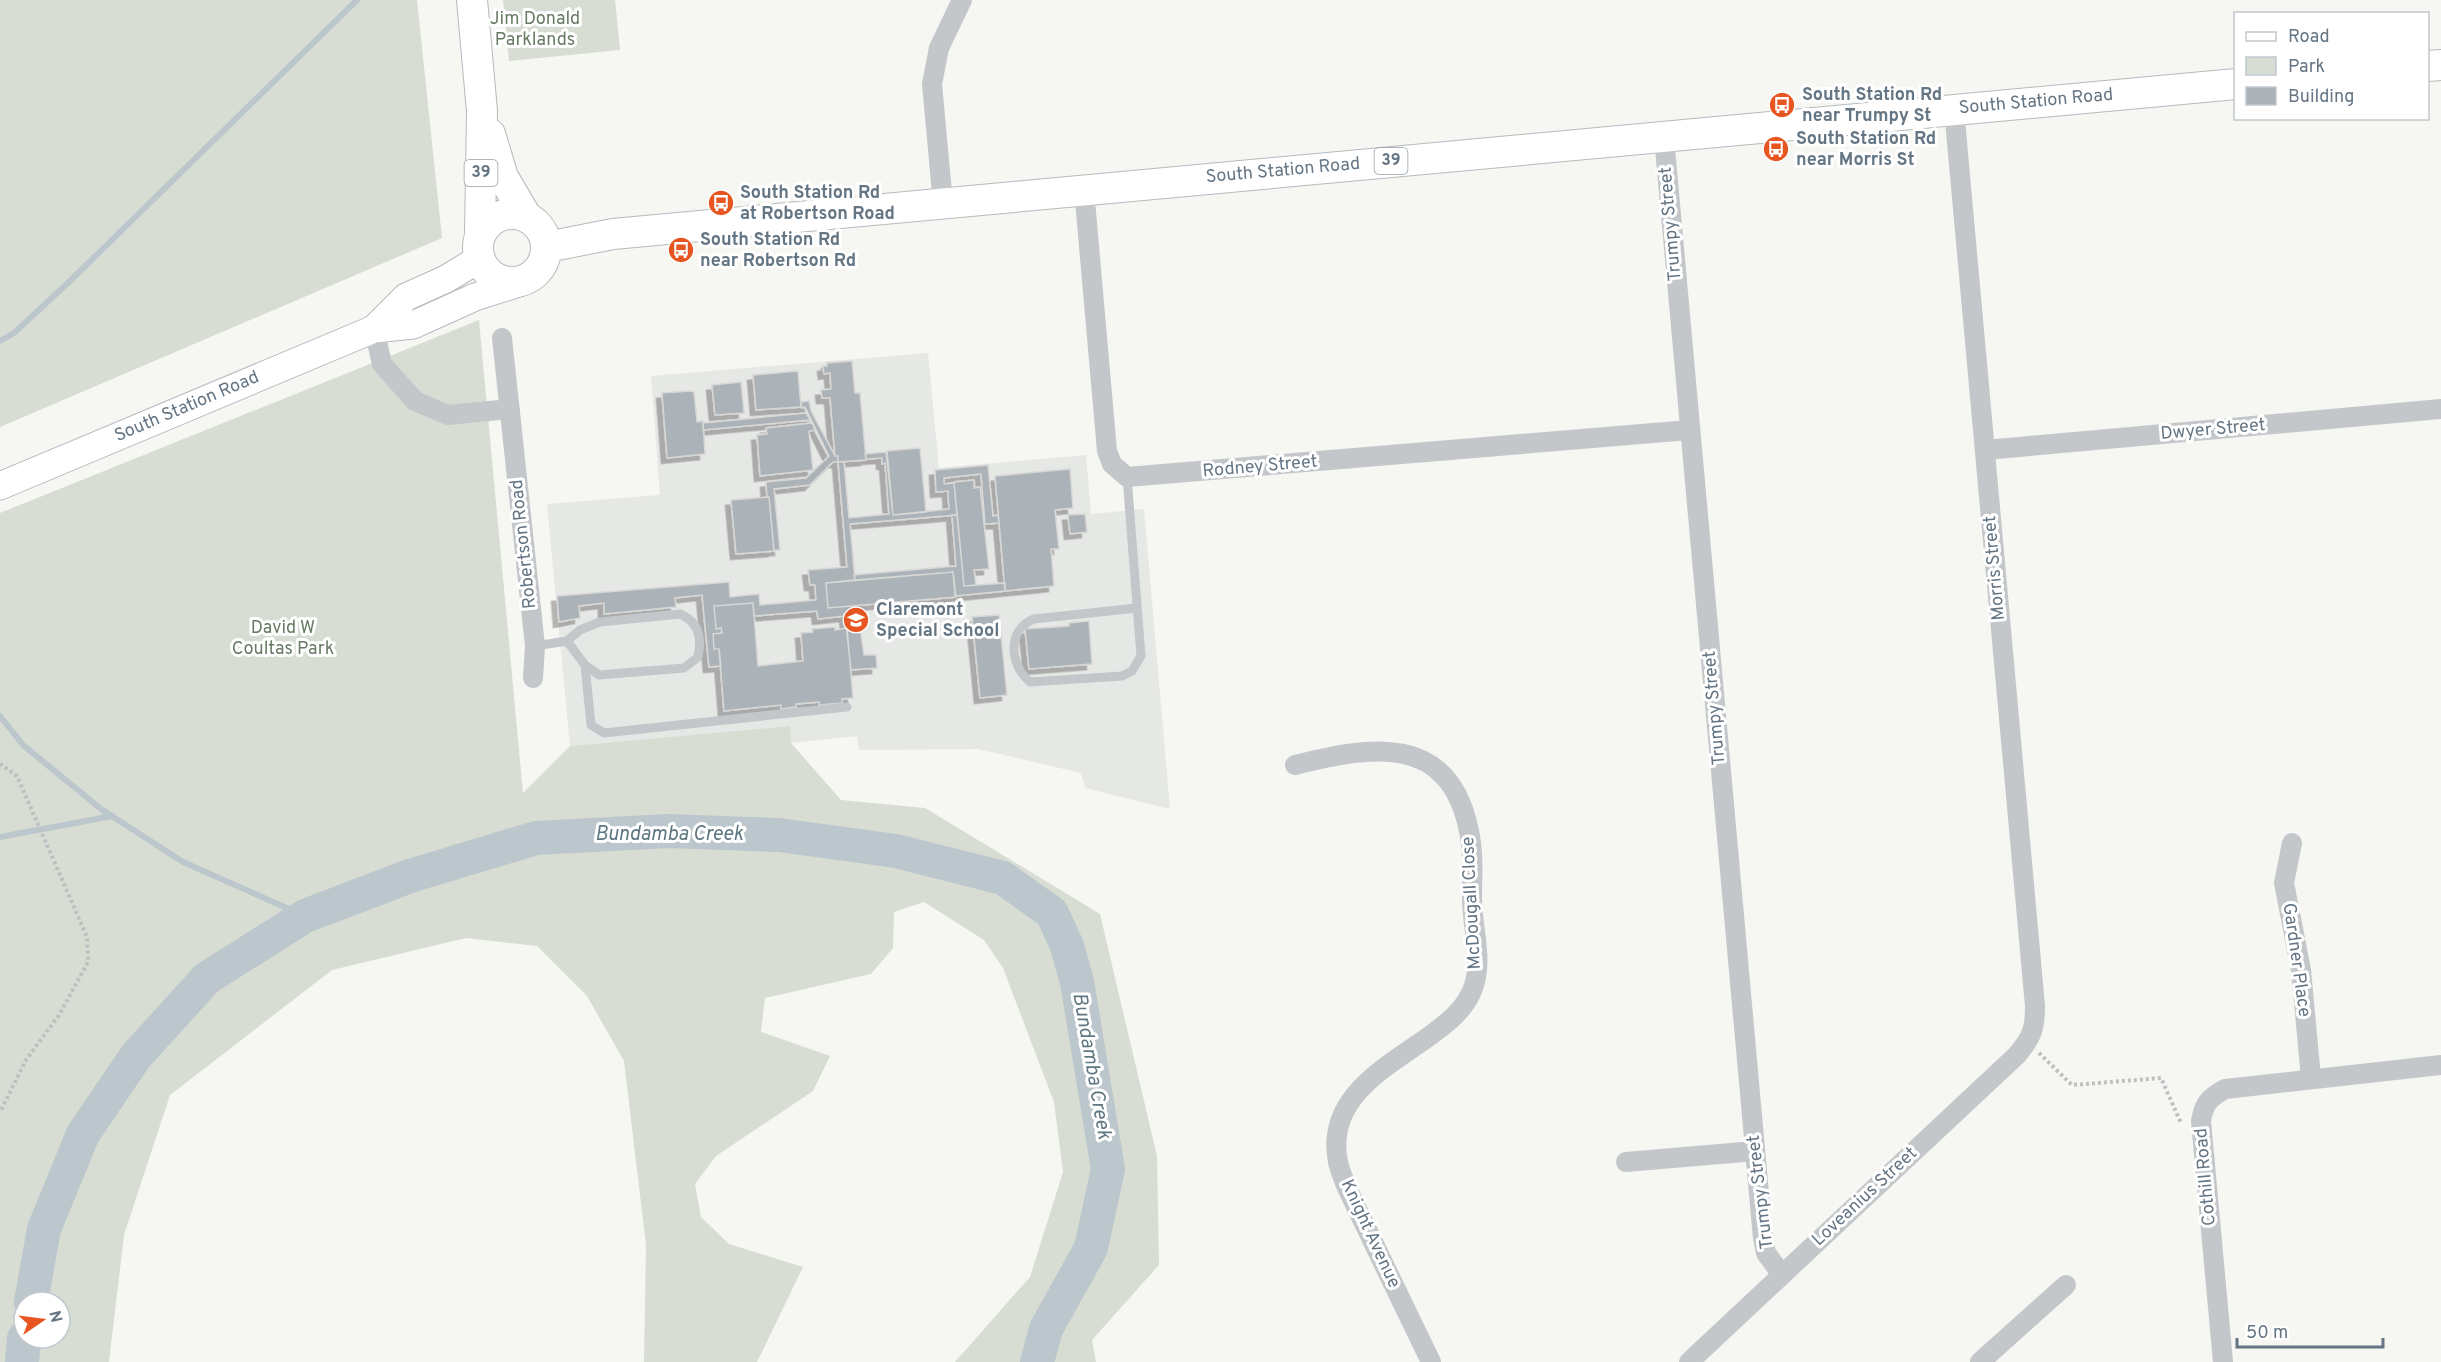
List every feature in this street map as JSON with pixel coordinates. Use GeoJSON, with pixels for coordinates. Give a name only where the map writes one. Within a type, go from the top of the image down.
{"type":"FeatureCollection","features":[{"type":"Feature","properties":{"kind":"main road","name":"39"},"geometry":{"type":"LineString","coordinates":[[472,0],[482,111],[480,247]]}},
{"type":"Feature","properties":{"kind":"main road","name":"South Station Road"},"geometry":{"type":"LineString","coordinates":[[0,486],[374,329],[413,325],[475,297],[519,283],[540,270],[547,247],[613,234],[2234,84]]}},
{"type":"Feature","properties":{"kind":"main road","name":"39"},"geometry":{"type":"LineString","coordinates":[[482,111],[503,177],[526,216],[537,224],[544,234],[547,247]]}},
{"type":"Feature","properties":{"kind":"main road","name":"South Station Road"},"geometry":{"type":"LineString","coordinates":[[374,329],[406,297],[446,279],[480,247],[486,225],[494,218],[505,214],[526,216]]}},
{"type":"Feature","properties":{"kind":"main road"},"geometry":{"type":"LineString","coordinates":[[480,247],[485,270],[506,283],[519,283]]}},
{"type":"Feature","properties":{"kind":"street"},"geometry":{"type":"LineString","coordinates":[[942,204],[932,84],[939,48],[962,0]]}},
{"type":"Feature","properties":{"kind":"street","name":"Morris Street"},"geometry":{"type":"LineString","coordinates":[[1954,109],[1985,450],[2031,1034]]}},
{"type":"Feature","properties":{"kind":"street","name":"Trumpy Street"},"geometry":{"type":"LineString","coordinates":[[1664,136],[1755,1151],[1766,1253],[1782,1275]]}},
{"type":"Feature","properties":{"kind":"street"},"geometry":{"type":"LineString","coordinates":[[1084,189],[1107,451],[1112,464],[1127,477]]}},
{"type":"Feature","properties":{"kind":"street"},"geometry":{"type":"LineString","coordinates":[[374,329],[382,364],[415,401],[448,415],[510,409]]}},
{"type":"Feature","properties":{"kind":"street","name":"Robertson Road"},"geometry":{"type":"LineString","coordinates":[[502,338],[535,646],[533,678]]}},
{"type":"Feature","properties":{"kind":"street","name":"Dwyer Street"},"geometry":{"type":"LineString","coordinates":[[1985,450],[2441,409]]}},
{"type":"Feature","properties":{"kind":"street","name":"Rodney Street"},"geometry":{"type":"LineString","coordinates":[[1127,477],[1689,430]]}},
{"type":"Feature","properties":{"kind":"street","name":"McDougall Close"},"geometry":{"type":"LineString","coordinates":[[1295,765],[1342,754],[1385,751],[1411,754],[1428,764],[1449,782],[1462,805],[1470,832],[1474,873],[1472,900],[1478,967],[1472,992],[1463,1008],[1448,1023],[1365,1084],[1349,1100]]}},
{"type":"Feature","properties":{"kind":"street","name":"Gardner Place"},"geometry":{"type":"LineString","coordinates":[[2292,843],[2284,883],[2301,970],[2310,1078]]}},
{"type":"Feature","properties":{"kind":"street","name":"Loveanius Street"},"geometry":{"type":"LineString","coordinates":[[1689,1362],[2008,1063],[2031,1034]]}},
{"type":"Feature","properties":{"kind":"street","name":"Cothill Road"},"geometry":{"type":"LineString","coordinates":[[2223,1362],[2202,1142],[2201,1120],[2204,1106],[2210,1097],[2224,1089],[2441,1065]]}},
{"type":"Feature","properties":{"kind":"street","name":"Knight Avenue"},"geometry":{"type":"LineString","coordinates":[[1349,1100],[1340,1123],[1337,1140],[1338,1161],[1347,1188],[1431,1362]]}},
{"type":"Feature","properties":{"kind":"street"},"geometry":{"type":"LineString","coordinates":[[1626,1162],[1755,1151]]}},
{"type":"Feature","properties":{"kind":"street"},"geometry":{"type":"LineString","coordinates":[[1980,1362],[2066,1285]]}},
{"type":"Feature","properties":{"kind":"lane"},"geometry":{"type":"LineString","coordinates":[[1127,477],[1141,656],[1132,671],[1122,676],[1030,682],[1021,675],[1016,666],[1014,638],[1024,623],[1034,619],[1137,608]]}},
{"type":"Feature","properties":{"kind":"lane"},"geometry":{"type":"LineString","coordinates":[[535,646],[567,641],[580,630],[600,622],[680,614],[689,618],[698,631],[700,648],[698,657],[684,668],[599,675],[585,664],[567,641]]}},
{"type":"Feature","properties":{"kind":"lane"},"geometry":{"type":"LineString","coordinates":[[585,664],[591,725],[604,733],[847,707]]}},
{"type":"Feature","properties":{"kind":"path"},"geometry":{"type":"LineString","coordinates":[[0,764],[17,776],[87,937],[88,962],[59,1015],[26,1060],[0,1112]]}},
{"type":"Feature","properties":{"kind":"path"},"geometry":{"type":"LineString","coordinates":[[2031,1034],[2072,1085],[2161,1078],[2183,1127]]}},
{"type":"Feature","properties":{"kind":"shaded area","name":"Claremont Special School"},"geometry":{"type":"Polygon","coordinates":[[[928,353],[939,468],[1086,455],[1091,514],[1144,509],[1170,809],[1085,788],[1081,773],[978,749],[859,750],[857,736],[791,743],[789,726],[570,746],[547,504],[660,495],[651,376],[928,353]]]}},
{"type":"Feature","properties":{"kind":"green space"},"geometry":{"type":"Polygon","coordinates":[[[0,0],[417,0],[442,238],[0,427],[0,0]]]}},
{"type":"Feature","properties":{"kind":"green space","name":"Jim Donald Parklands"},"geometry":{"type":"Polygon","coordinates":[[[503,0],[615,0],[620,50],[509,61],[503,0]]]}},
{"type":"Feature","properties":{"kind":"green space","name":"David W Coultas Park"},"geometry":{"type":"Polygon","coordinates":[[[479,320],[523,793],[570,746],[790,726],[791,743],[841,800],[925,808],[1100,914],[1157,1156],[1159,1265],[1092,1340],[1096,1362],[955,1362],[1030,1277],[1063,1172],[1054,1102],[1003,968],[984,940],[924,902],[894,912],[893,948],[871,974],[765,998],[761,1032],[830,1056],[813,1091],[716,1156],[695,1184],[701,1217],[729,1244],[803,1267],[757,1362],[644,1362],[646,1245],[624,1061],[587,996],[537,946],[466,938],[332,970],[170,1095],[124,1235],[109,1362],[0,1362],[0,513],[479,320]]]}},
{"type":"Feature","properties":{"kind":"building"},"geometry":{"type":"Polygon","coordinates":[[[852,361],[855,393],[860,393],[866,460],[838,462],[838,456],[835,456],[830,398],[822,398],[821,390],[831,389],[830,373],[824,374],[823,366],[827,366],[827,363],[852,361]]]}},
{"type":"Feature","properties":{"kind":"building"},"geometry":{"type":"Polygon","coordinates":[[[798,371],[801,407],[756,410],[753,375],[798,371]]]}},
{"type":"Feature","properties":{"kind":"building"},"geometry":{"type":"Polygon","coordinates":[[[741,382],[744,413],[715,415],[712,385],[741,382]]]}},
{"type":"Feature","properties":{"kind":"building"},"geometry":{"type":"Polygon","coordinates":[[[694,392],[697,422],[703,421],[705,454],[667,458],[662,393],[694,392]]]}},
{"type":"Feature","properties":{"kind":"building"},"geometry":{"type":"Polygon","coordinates":[[[809,401],[811,411],[835,456],[838,456],[838,462],[833,462],[810,485],[774,489],[780,550],[774,550],[766,482],[806,478],[829,456],[805,407],[802,408],[801,402],[809,401]]]}},
{"type":"Feature","properties":{"kind":"building"},"geometry":{"type":"Polygon","coordinates":[[[806,413],[810,420],[703,430],[703,423],[806,413]]]}},
{"type":"Feature","properties":{"kind":"building"},"geometry":{"type":"Polygon","coordinates":[[[812,423],[815,430],[809,431],[813,470],[760,476],[757,435],[767,434],[766,428],[812,423]]]}},
{"type":"Feature","properties":{"kind":"building"},"geometry":{"type":"Polygon","coordinates":[[[920,448],[926,512],[893,515],[887,451],[920,448]]]}},
{"type":"Feature","properties":{"kind":"building"},"geometry":{"type":"Polygon","coordinates":[[[886,452],[893,515],[949,509],[948,491],[936,492],[935,470],[988,465],[993,516],[998,515],[999,523],[985,524],[981,474],[944,478],[944,484],[954,483],[957,515],[850,524],[855,580],[826,583],[828,608],[852,606],[855,629],[860,628],[864,655],[876,655],[877,668],[851,670],[845,616],[818,619],[817,611],[754,616],[753,603],[714,606],[716,629],[721,628],[722,633],[713,634],[714,649],[719,649],[721,666],[709,667],[702,595],[675,598],[676,607],[604,614],[604,603],[579,606],[580,618],[559,622],[557,596],[729,582],[730,597],[759,594],[760,605],[816,600],[815,585],[810,585],[808,570],[847,567],[838,462],[844,462],[849,518],[889,514],[885,463],[882,464],[882,458],[866,459],[865,454],[886,452]]]}},
{"type":"Feature","properties":{"kind":"building"},"geometry":{"type":"Polygon","coordinates":[[[1070,469],[1073,508],[1055,510],[1059,549],[1051,549],[1054,586],[1005,591],[995,476],[1070,469]]]}},
{"type":"Feature","properties":{"kind":"building"},"geometry":{"type":"Polygon","coordinates":[[[974,480],[974,488],[980,487],[989,569],[974,570],[976,585],[964,586],[954,482],[974,480]]]}},
{"type":"Feature","properties":{"kind":"building"},"geometry":{"type":"Polygon","coordinates":[[[769,497],[774,551],[736,554],[731,500],[769,497]]]}},
{"type":"Feature","properties":{"kind":"building"},"geometry":{"type":"Polygon","coordinates":[[[1085,514],[1087,532],[1070,534],[1068,515],[1085,514]]]}},
{"type":"Feature","properties":{"kind":"building"},"geometry":{"type":"Polygon","coordinates":[[[952,515],[957,515],[964,586],[1005,583],[1005,591],[955,596],[953,572],[855,580],[854,575],[956,566],[952,515]]]}},
{"type":"Feature","properties":{"kind":"building"},"geometry":{"type":"Polygon","coordinates":[[[953,572],[956,597],[828,608],[826,583],[953,572]]]}},
{"type":"Feature","properties":{"kind":"building"},"geometry":{"type":"Polygon","coordinates":[[[753,603],[758,666],[803,661],[801,633],[813,632],[812,629],[847,628],[853,698],[842,699],[842,703],[819,705],[819,702],[796,704],[796,707],[781,709],[781,705],[724,711],[719,649],[714,649],[713,634],[722,633],[721,628],[716,629],[714,606],[753,603]]]}},
{"type":"Feature","properties":{"kind":"building"},"geometry":{"type":"Polygon","coordinates":[[[999,615],[1007,695],[980,698],[972,617],[999,615]]]}},
{"type":"Feature","properties":{"kind":"building"},"geometry":{"type":"Polygon","coordinates":[[[1089,621],[1092,664],[1029,669],[1025,629],[1069,626],[1069,623],[1089,621]]]}},
{"type":"Feature","properties":{"kind":"waterway"},"geometry":{"type":"LineString","coordinates":[[0,341],[14,333],[70,281],[357,0]]}},
{"type":"Feature","properties":{"kind":"waterway"},"geometry":{"type":"LineString","coordinates":[[0,716],[23,745],[101,809],[183,862],[305,916]]}},
{"type":"Feature","properties":{"kind":"waterway"},"geometry":{"type":"LineString","coordinates":[[0,837],[112,816]]}},
{"type":"Feature","properties":{"kind":"waterway","name":"Bundamba Creek"},"geometry":{"type":"LineString","coordinates":[[33,1290],[44,1229],[83,1134],[136,1056],[207,978],[305,916],[410,876],[536,838],[668,831],[779,835],[896,851],[1003,878],[1052,913],[1067,946],[1077,982],[1108,1169],[1091,1248],[1046,1329],[1037,1362]]}},
{"type":"Feature","properties":{"kind":"waterway","name":"Bundamba Creek"},"geometry":{"type":"LineString","coordinates":[[22,1362],[23,1350]]}},
{"type":"Feature","properties":{"kind":"place","name":"South Station Rd near Trumpy St"},"geometry":{"type":"Point","coordinates":[1782,105]}},
{"type":"Feature","properties":{"kind":"place","name":"South Station Rd near Morris St"},"geometry":{"type":"Point","coordinates":[1776,149]}},
{"type":"Feature","properties":{"kind":"place","name":"South Station Rd at Robertson Road"},"geometry":{"type":"Point","coordinates":[721,203]}},
{"type":"Feature","properties":{"kind":"place","name":"South Station Rd near Robertson Rd"},"geometry":{"type":"Point","coordinates":[681,250]}},
{"type":"Feature","properties":{"kind":"place","name":"Claremont Special School"},"geometry":{"type":"Point","coordinates":[856,620]}}]}
